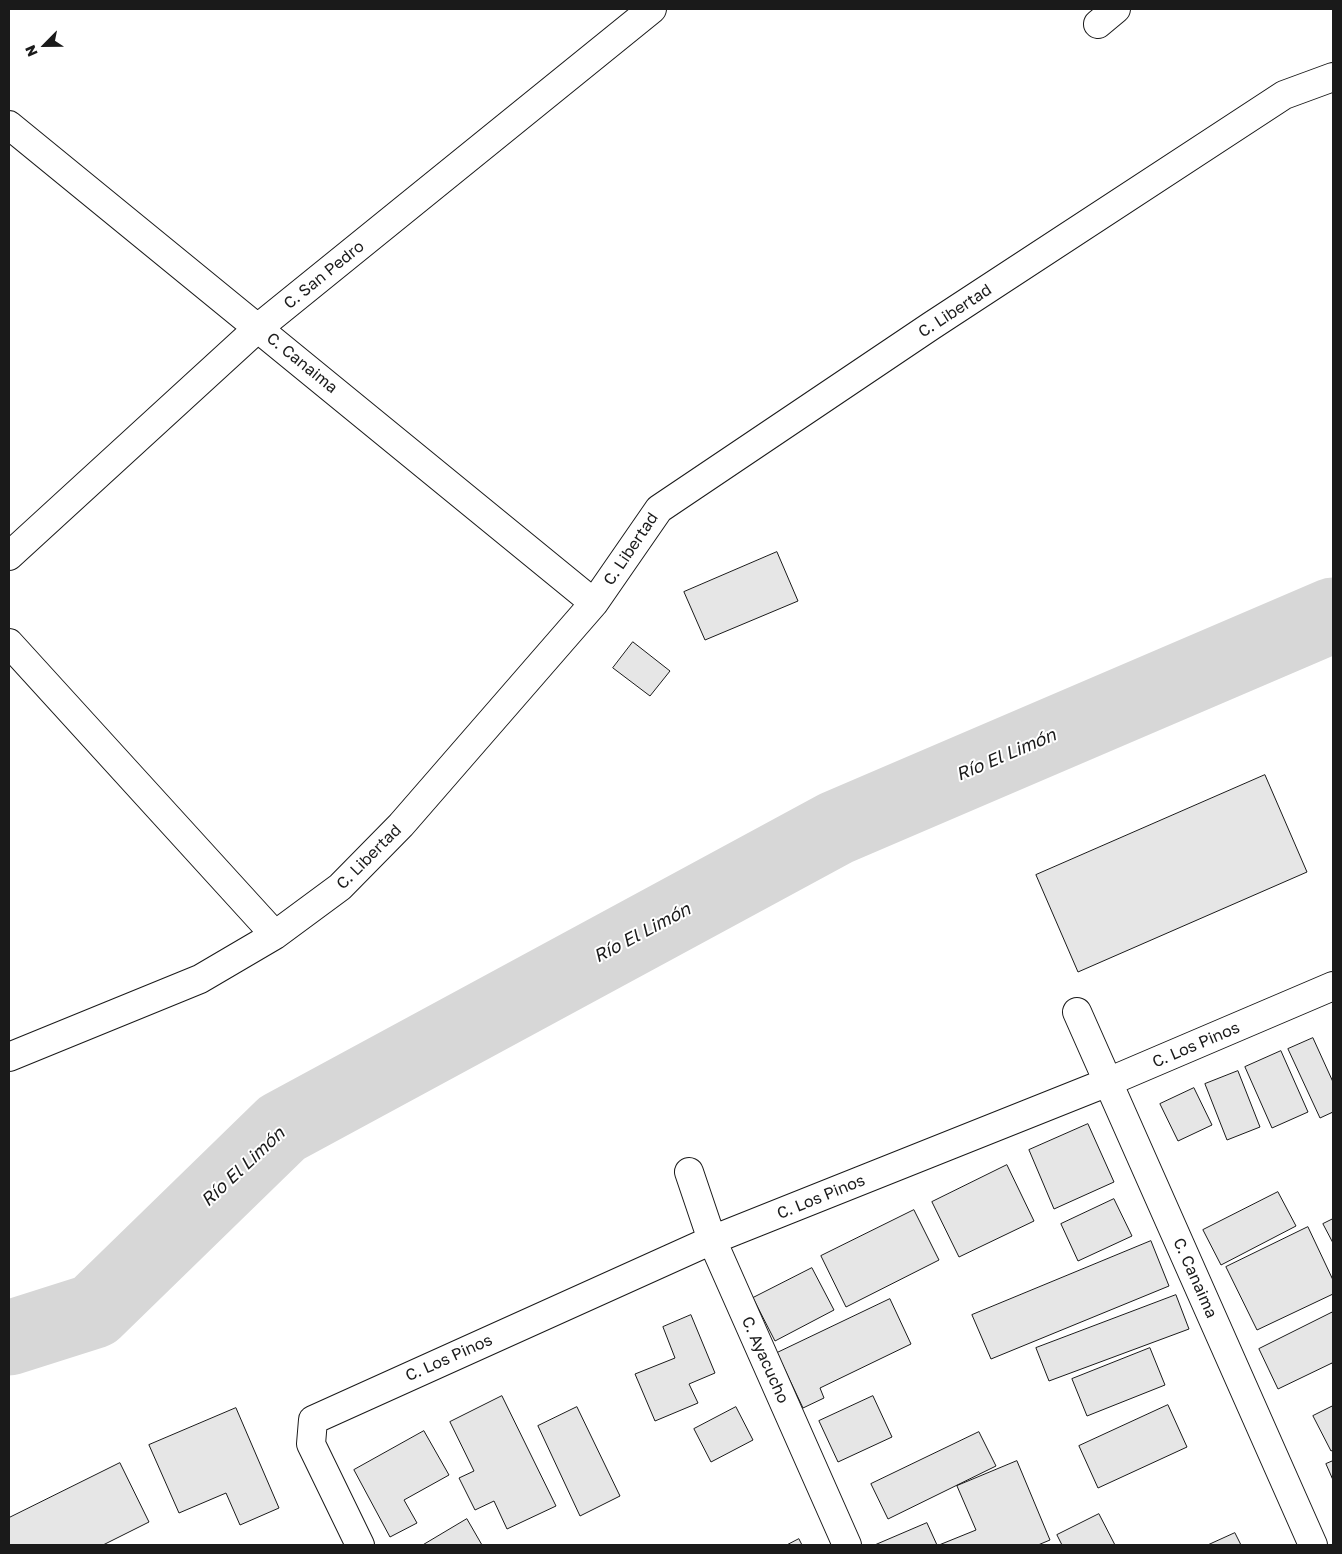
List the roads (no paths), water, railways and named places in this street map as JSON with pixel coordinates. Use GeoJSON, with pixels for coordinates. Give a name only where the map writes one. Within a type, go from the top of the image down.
{"type":"FeatureCollection","features":[{"type":"Feature","properties":{"kind":"street","name":"C. San Pedro"},"geometry":{"type":"LineString","coordinates":[[9,556],[258,328],[652,9]]}},
{"type":"Feature","properties":{"kind":"street","name":"C. Libertad"},"geometry":{"type":"LineString","coordinates":[[9,1057],[200,979],[275,936],[340,887],[401,825],[594,603],[659,509],[931,326],[1284,95],[1333,77]]}},
{"type":"Feature","properties":{"kind":"street","name":"C. Canaima"},"geometry":{"type":"LineString","coordinates":[[9,124],[594,603]]}},
{"type":"Feature","properties":{"kind":"street"},"geometry":{"type":"LineString","coordinates":[[9,643],[275,936]]}},
{"type":"Feature","properties":{"kind":"street","name":"C. Los Pinos"},"geometry":{"type":"LineString","coordinates":[[360,1545],[311,1444],[313,1420],[712,1240],[1108,1082],[1333,986]]}},
{"type":"Feature","properties":{"kind":"street","name":"C. Canaima"},"geometry":{"type":"LineString","coordinates":[[1077,1012],[1313,1545]]}},
{"type":"Feature","properties":{"kind":"street","name":"C. Ayacucho"},"geometry":{"type":"LineString","coordinates":[[689,1172],[712,1240],[847,1545]]}},
{"type":"Feature","properties":{"kind":"waterway","name":"Río El Limón"},"geometry":{"type":"LineString","coordinates":[[9,1338],[94,1311],[282,1128],[836,828],[1333,615]]}}]}
